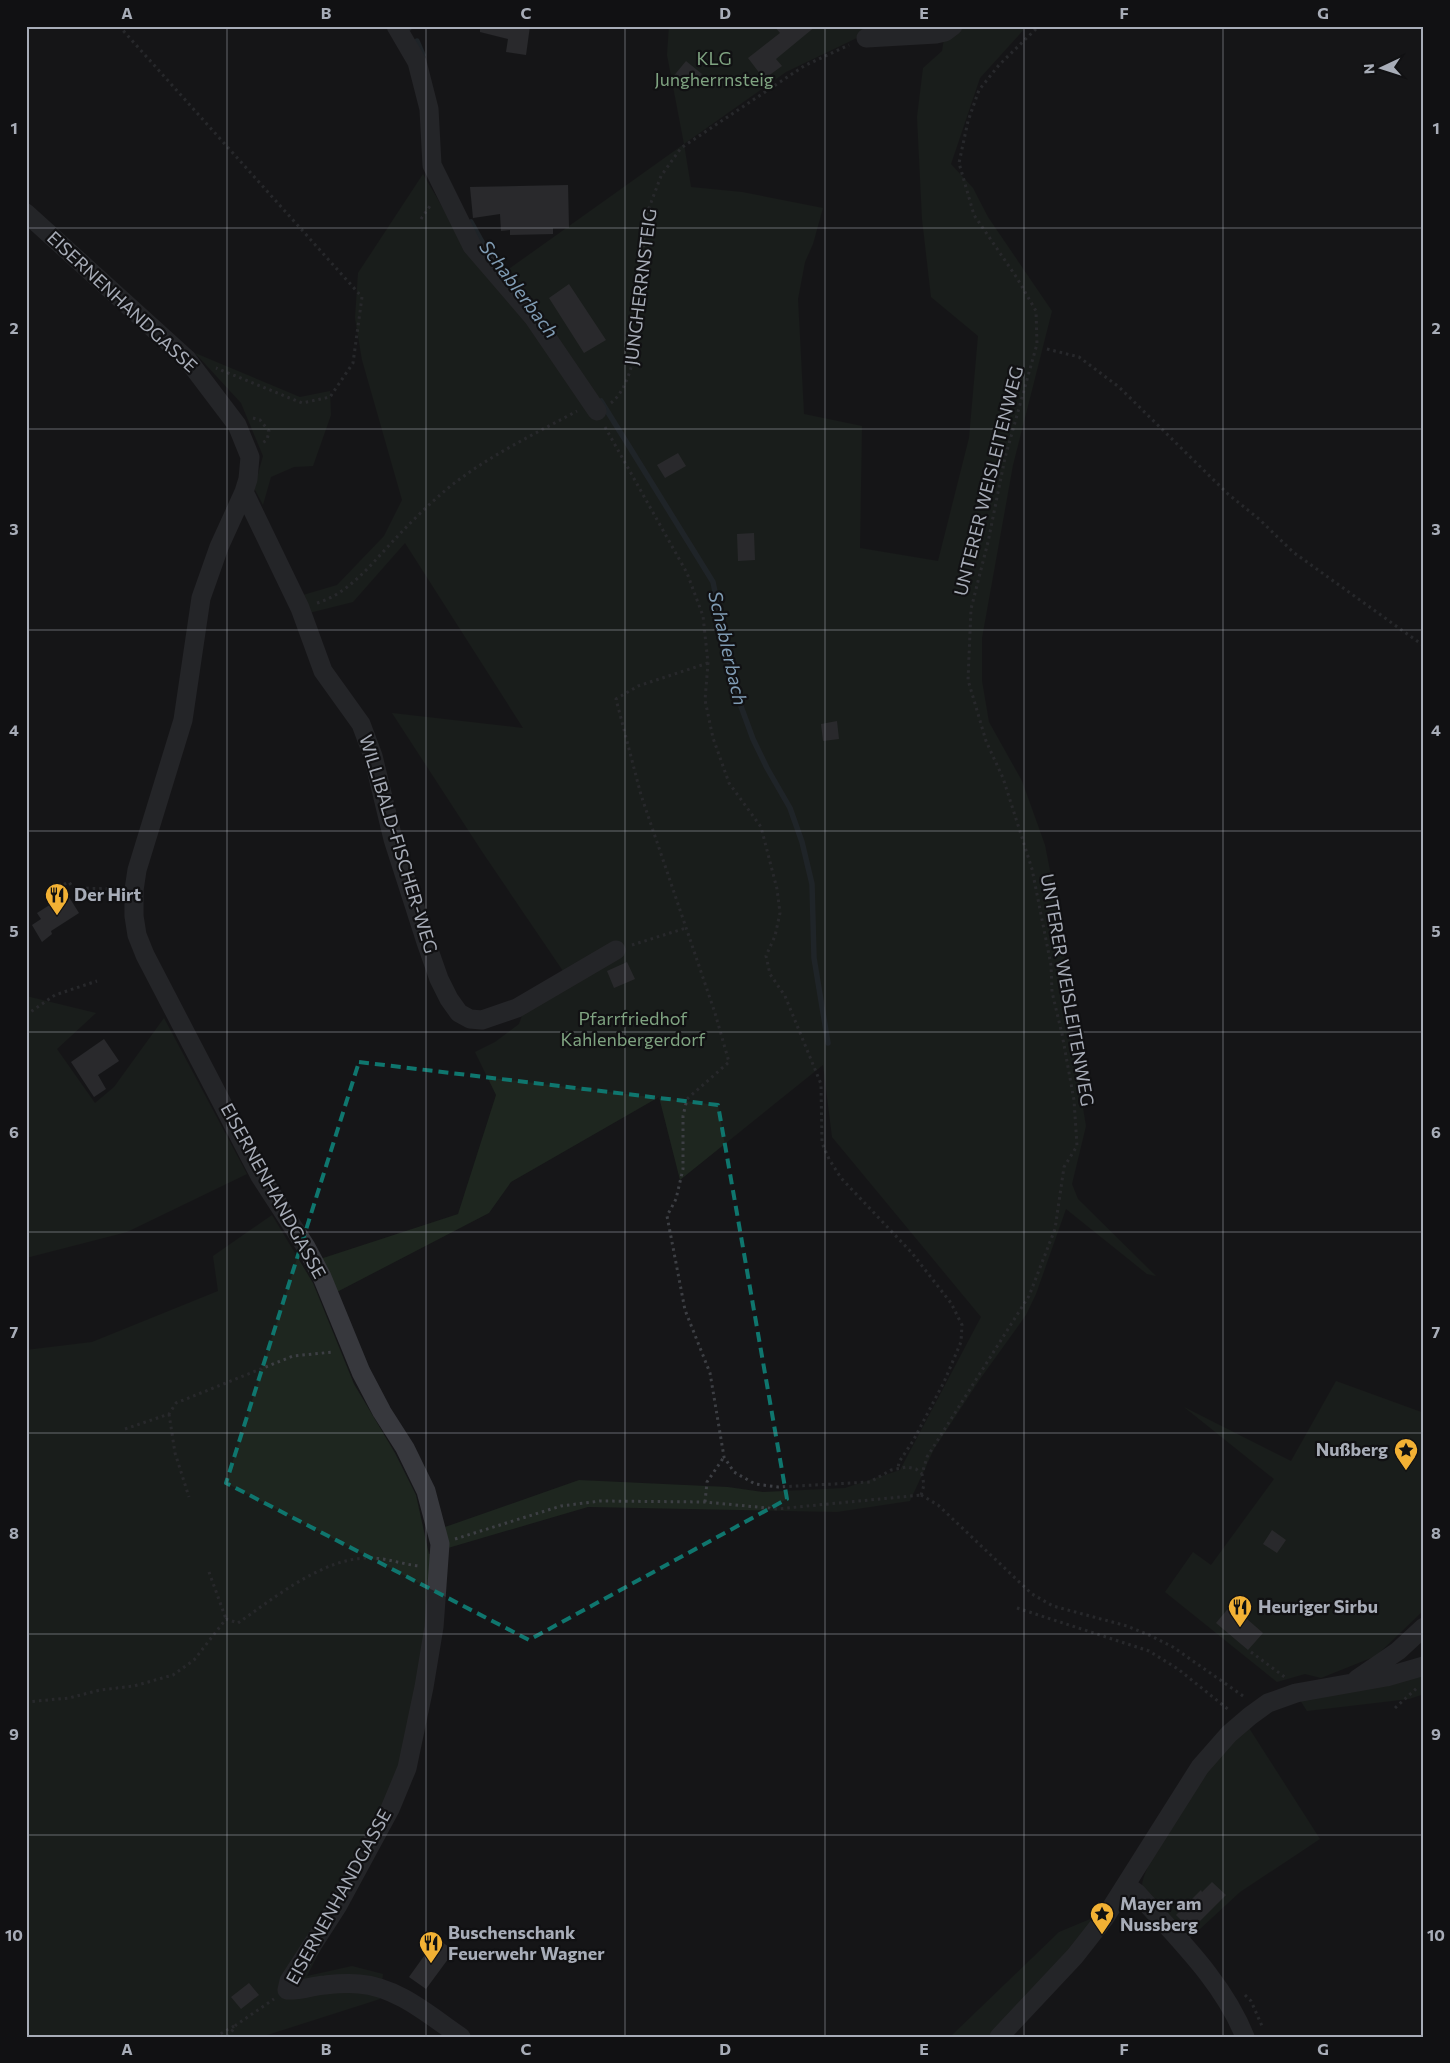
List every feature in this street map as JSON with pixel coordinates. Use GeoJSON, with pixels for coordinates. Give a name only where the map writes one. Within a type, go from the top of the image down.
{"type":"FeatureCollection","features":[{"type":"Feature","properties":{"kind":"street"},"geometry":{"type":"LineString","coordinates":[[396,26],[417,62],[428,109],[432,165],[472,246],[533,317],[597,411]]}},
{"type":"Feature","properties":{"kind":"street"},"geometry":{"type":"LineString","coordinates":[[866,38],[936,34],[945,32],[953,26]]}},
{"type":"Feature","properties":{"kind":"street","name":"EISERNENHANDGASSE"},"geometry":{"type":"LineString","coordinates":[[26,213],[187,359],[237,425],[248,449],[249,468],[244,492],[219,547],[201,598],[183,720],[137,870],[134,890],[134,916],[137,936],[145,955],[260,1176],[302,1241],[322,1277],[351,1350],[369,1389],[414,1466],[426,1491],[440,1544],[434,1627],[407,1768],[390,1809],[338,1905],[289,1981],[287,1990],[298,1991],[324,1985],[360,1984],[389,1991],[411,2002],[461,2037]]}},
{"type":"Feature","properties":{"kind":"street","name":"WILLIBALD-FISCHER-WEG"},"geometry":{"type":"LineString","coordinates":[[244,492],[300,608],[323,670],[361,724],[367,738],[393,839],[426,942],[439,979],[449,999],[460,1013],[470,1019],[482,1020],[517,1008],[616,950]]}},
{"type":"Feature","properties":{"kind":"street"},"geometry":{"type":"LineString","coordinates":[[1352,1683],[1398,1651],[1424,1627]]}},
{"type":"Feature","properties":{"kind":"street"},"geometry":{"type":"LineString","coordinates":[[999,2037],[1075,1956],[1127,1886],[1200,1767],[1241,1723],[1258,1709],[1296,1693],[1386,1677],[1424,1666]]}},
{"type":"Feature","properties":{"kind":"street"},"geometry":{"type":"LineString","coordinates":[[1127,1886],[1137,1892],[1207,1973],[1231,2008],[1245,2037]]}},
{"type":"Feature","properties":{"kind":"path"},"geometry":{"type":"LineString","coordinates":[[119,26],[362,297],[353,363],[330,397],[302,403],[214,367]]}},
{"type":"Feature","properties":{"kind":"path","name":"UNTERER WEISLEITENWEG"},"geometry":{"type":"LineString","coordinates":[[921,1495],[924,1485],[922,1474],[927,1457],[1028,1296],[1055,1229],[1064,1167],[1077,1146],[1074,1100],[1052,992],[1051,965],[1032,869],[1003,778],[986,742],[968,680],[972,609],[1005,458],[1037,344],[1036,311],[1017,278],[974,215],[959,163],[968,121],[979,90],[999,65],[1039,26]]}},
{"type":"Feature","properties":{"kind":"path","name":"JUNGHERRNSTEIG"},"geometry":{"type":"LineString","coordinates":[[615,400],[630,372],[636,353],[646,216],[661,176],[682,148],[804,66],[866,38]]}},
{"type":"Feature","properties":{"kind":"path"},"geometry":{"type":"LineString","coordinates":[[1047,348],[1078,357],[1119,387],[1228,494],[1259,519],[1292,552],[1424,646]]}},
{"type":"Feature","properties":{"kind":"path"},"geometry":{"type":"LineString","coordinates":[[300,608],[328,600],[349,587],[401,532],[447,489],[489,459],[578,410]]}},
{"type":"Feature","properties":{"kind":"path"},"geometry":{"type":"LineString","coordinates":[[607,431],[687,573],[703,616],[708,663],[705,700],[713,738],[730,783],[761,827],[777,889],[780,913],[775,936],[766,956],[770,974],[785,996],[822,1084],[822,1143],[828,1159],[841,1178],[917,1260],[950,1302],[962,1325],[961,1342],[944,1382],[913,1441],[899,1462],[898,1469]]}},
{"type":"Feature","properties":{"kind":"path"},"geometry":{"type":"LineString","coordinates":[[708,663],[638,686],[616,699],[641,795],[715,1012],[729,1062],[687,1099],[683,1116],[683,1169],[676,1199],[667,1216],[685,1310],[710,1373],[724,1457],[734,1472],[755,1484],[778,1487],[870,1482],[891,1470],[907,1467],[916,1469],[922,1474]]}},
{"type":"Feature","properties":{"kind":"path"},"geometry":{"type":"LineString","coordinates":[[58,887],[69,882],[73,888],[134,890]]}},
{"type":"Feature","properties":{"kind":"path"},"geometry":{"type":"LineString","coordinates":[[616,950],[686,928]]}},
{"type":"Feature","properties":{"kind":"path"},"geometry":{"type":"LineString","coordinates":[[26,1015],[55,995],[97,981]]}},
{"type":"Feature","properties":{"kind":"path"},"geometry":{"type":"LineString","coordinates":[[125,1429],[169,1414],[176,1403],[293,1356],[351,1350]]}},
{"type":"Feature","properties":{"kind":"path"},"geometry":{"type":"LineString","coordinates":[[169,1414],[175,1453],[189,1497]]}},
{"type":"Feature","properties":{"kind":"path"},"geometry":{"type":"LineString","coordinates":[[705,1502],[708,1482],[724,1457]]}},
{"type":"Feature","properties":{"kind":"path"},"geometry":{"type":"LineString","coordinates":[[440,1544],[561,1506],[600,1501],[705,1502],[777,1509],[921,1495],[938,1505],[1032,1594],[1053,1606],[1127,1626],[1150,1635],[1173,1647],[1222,1680],[1258,1709]]}},
{"type":"Feature","properties":{"kind":"path"},"geometry":{"type":"LineString","coordinates":[[226,1619],[238,1622],[307,1577],[346,1560],[369,1558],[411,1566],[439,1566]]}},
{"type":"Feature","properties":{"kind":"path"},"geometry":{"type":"LineString","coordinates":[[209,1572],[226,1619]]}},
{"type":"Feature","properties":{"kind":"path"},"geometry":{"type":"LineString","coordinates":[[1017,1608],[1149,1651],[1178,1669],[1235,1715],[1241,1723]]}},
{"type":"Feature","properties":{"kind":"path"},"geometry":{"type":"LineString","coordinates":[[26,1702],[69,1698],[100,1690],[134,1686],[173,1675],[194,1660],[226,1619]]}},
{"type":"Feature","properties":{"kind":"path"},"geometry":{"type":"LineString","coordinates":[[1250,1652],[1288,1680],[1296,1693]]}},
{"type":"Feature","properties":{"kind":"path"},"geometry":{"type":"LineString","coordinates":[[1395,1708],[1419,1685]]}},
{"type":"Feature","properties":{"kind":"path"},"geometry":{"type":"LineString","coordinates":[[215,2037],[287,1990]]}},
{"type":"Feature","properties":{"kind":"path"},"geometry":{"type":"LineString","coordinates":[[228,2037],[236,2025]]}},
{"type":"Feature","properties":{"kind":"highlighted area"},"geometry":{"type":"Polygon","coordinates":[[[359,1062],[718,1105],[787,1499],[529,1640],[226,1483],[359,1062]]]}},
{"type":"Feature","properties":{"kind":"green space","name":"KLG Jungherrnsteig"},"geometry":{"type":"Polygon","coordinates":[[[669,26],[941,26],[861,36],[786,72],[684,144],[667,55],[669,26]]]}},
{"type":"Feature","properties":{"kind":"green space","name":"Pfarrfriedhof Kahlenbergerdorf"},"geometry":{"type":"Polygon","coordinates":[[[946,26],[1027,26],[980,78],[951,164],[973,188],[988,217],[1052,311],[1013,465],[982,638],[982,681],[989,722],[1022,781],[1045,845],[1061,927],[1066,968],[1068,1018],[1086,1126],[1072,1184],[1078,1199],[1156,1276],[1147,1274],[1066,1209],[1036,1294],[1026,1315],[980,1379],[934,1449],[910,1501],[837,1512],[588,1507],[448,1548],[445,1527],[579,1480],[728,1487],[763,1492],[845,1488],[900,1470],[981,1317],[832,1137],[823,1065],[680,1180],[659,1097],[511,1182],[489,1213],[335,1293],[317,1260],[458,1214],[496,1095],[475,1052],[495,1042],[519,1024],[523,1013],[563,971],[392,713],[523,728],[405,543],[353,602],[309,613],[303,595],[337,585],[384,536],[402,500],[362,360],[355,318],[358,273],[423,174],[466,247],[506,271],[684,144],[691,187],[742,192],[823,208],[813,244],[805,262],[798,299],[804,414],[862,426],[860,548],[938,561],[969,438],[978,336],[931,297],[922,219],[917,117],[923,68],[942,51],[946,26]]]}},
{"type":"Feature","properties":{"kind":"green space"},"geometry":{"type":"Polygon","coordinates":[[[195,353],[300,397],[330,391],[331,415],[313,466],[294,467],[271,477],[263,505],[254,488],[263,456],[241,403],[195,353]]]}},
{"type":"Feature","properties":{"kind":"green space"},"geometry":{"type":"Polygon","coordinates":[[[26,996],[96,1013],[57,1049],[95,1103],[114,1087],[164,1018],[247,1174],[127,1232],[26,1258],[26,996]]]}},
{"type":"Feature","properties":{"kind":"green space"},"geometry":{"type":"Polygon","coordinates":[[[272,1215],[313,1283],[354,1384],[395,1453],[416,1495],[429,1554],[448,1548],[405,1787],[307,1976],[352,1966],[383,1974],[380,1999],[261,2037],[26,2037],[26,1350],[92,1342],[218,1291],[213,1256],[272,1215]]]}},
{"type":"Feature","properties":{"kind":"green space"},"geometry":{"type":"Polygon","coordinates":[[[1336,1381],[1424,1413],[1424,1610],[1376,1656],[1321,1678],[1305,1674],[1277,1682],[1165,1592],[1193,1552],[1211,1565],[1274,1479],[1184,1407],[1291,1461],[1336,1381]]]}},
{"type":"Feature","properties":{"kind":"green space"},"geometry":{"type":"Polygon","coordinates":[[[1424,1675],[1424,1694],[1409,1699],[1307,1711],[1300,1700],[1424,1675]]]}},
{"type":"Feature","properties":{"kind":"green space","name":"Mayer am Nussberg"},"geometry":{"type":"Polygon","coordinates":[[[1249,1728],[1320,1839],[1240,1892],[1187,1941],[1142,1886],[1145,1873],[1179,1812],[1208,1770],[1235,1739],[1249,1728]]]}},
{"type":"Feature","properties":{"kind":"green space"},"geometry":{"type":"Polygon","coordinates":[[[1095,1917],[999,2037],[950,2037],[1059,1932],[1095,1917]]]}},
{"type":"Feature","properties":{"kind":"building"},"geometry":{"type":"Polygon","coordinates":[[[480,26],[530,26],[526,55],[506,52],[508,39],[480,32],[480,26]]]}},
{"type":"Feature","properties":{"kind":"building"},"geometry":{"type":"Polygon","coordinates":[[[774,26],[816,26],[776,59],[782,66],[764,79],[748,58],[780,33],[774,26]]]}},
{"type":"Feature","properties":{"kind":"building"},"geometry":{"type":"Polygon","coordinates":[[[686,61],[702,74],[687,91],[672,78],[686,61]]]}},
{"type":"Feature","properties":{"kind":"building"},"geometry":{"type":"Polygon","coordinates":[[[568,185],[569,228],[553,228],[553,234],[510,235],[510,230],[501,231],[500,214],[473,218],[470,187],[568,185]]]}},
{"type":"Feature","properties":{"kind":"building"},"geometry":{"type":"Polygon","coordinates":[[[569,284],[606,340],[584,353],[549,298],[569,284]]]}},
{"type":"Feature","properties":{"kind":"building"},"geometry":{"type":"Polygon","coordinates":[[[678,453],[686,466],[665,478],[657,465],[678,453]]]}},
{"type":"Feature","properties":{"kind":"building"},"geometry":{"type":"Polygon","coordinates":[[[754,533],[755,560],[738,561],[737,534],[754,533]]]}},
{"type":"Feature","properties":{"kind":"building"},"geometry":{"type":"Polygon","coordinates":[[[837,721],[839,739],[823,741],[821,724],[837,721]]]}},
{"type":"Feature","properties":{"kind":"building","name":"Der Hirt"},"geometry":{"type":"Polygon","coordinates":[[[67,894],[79,913],[51,931],[52,934],[42,942],[32,925],[41,919],[37,913],[67,894]]]}},
{"type":"Feature","properties":{"kind":"building"},"geometry":{"type":"Polygon","coordinates":[[[627,962],[635,979],[614,988],[607,971],[627,962]]]}},
{"type":"Feature","properties":{"kind":"building"},"geometry":{"type":"Polygon","coordinates":[[[104,1039],[119,1061],[98,1075],[106,1089],[94,1097],[71,1062],[104,1039]]]}},
{"type":"Feature","properties":{"kind":"building"},"geometry":{"type":"Polygon","coordinates":[[[1272,1530],[1286,1540],[1277,1553],[1263,1544],[1272,1530]]]}},
{"type":"Feature","properties":{"kind":"building","name":"Heuriger Sirbu"},"geometry":{"type":"Polygon","coordinates":[[[1231,1605],[1263,1633],[1248,1650],[1216,1623],[1231,1605]]]}},
{"type":"Feature","properties":{"kind":"building"},"geometry":{"type":"Polygon","coordinates":[[[1212,1882],[1226,1895],[1191,1930],[1176,1915],[1201,1890],[1202,1892],[1212,1882]]]}},
{"type":"Feature","properties":{"kind":"building","name":"Buschenschank Feuerwehr Wagner"},"geometry":{"type":"Polygon","coordinates":[[[437,1938],[454,1951],[426,1989],[409,1977],[437,1938]]]}},
{"type":"Feature","properties":{"kind":"building"},"geometry":{"type":"Polygon","coordinates":[[[249,1983],[259,1995],[241,2009],[231,1997],[249,1983]]]}},
{"type":"Feature","properties":{"kind":"waterway","name":"Schablerbach"},"geometry":{"type":"LineString","coordinates":[[417,41],[423,55]]}},
{"type":"Feature","properties":{"kind":"waterway","name":"Schablerbach"},"geometry":{"type":"LineString","coordinates":[[471,222],[487,251]]}},
{"type":"Feature","properties":{"kind":"waterway","name":"Schablerbach"},"geometry":{"type":"LineString","coordinates":[[601,401],[713,582],[735,690],[753,739],[790,808],[802,842],[812,884],[814,958],[828,1043]]}},
{"type":"Feature","properties":{"kind":"place","name":"Der Hirt"},"geometry":{"type":"Point","coordinates":[57,916]}},
{"type":"Feature","properties":{"kind":"place","name":"Nußberg"},"geometry":{"type":"Point","coordinates":[1406,1471]}},
{"type":"Feature","properties":{"kind":"place","name":"Heuriger Sirbu"},"geometry":{"type":"Point","coordinates":[1240,1628]}},
{"type":"Feature","properties":{"kind":"place","name":"Mayer am Nussberg"},"geometry":{"type":"Point","coordinates":[1102,1935]}},
{"type":"Feature","properties":{"kind":"place","name":"Buschenschank Feuerwehr Wagner"},"geometry":{"type":"Point","coordinates":[431,1964]}}]}
